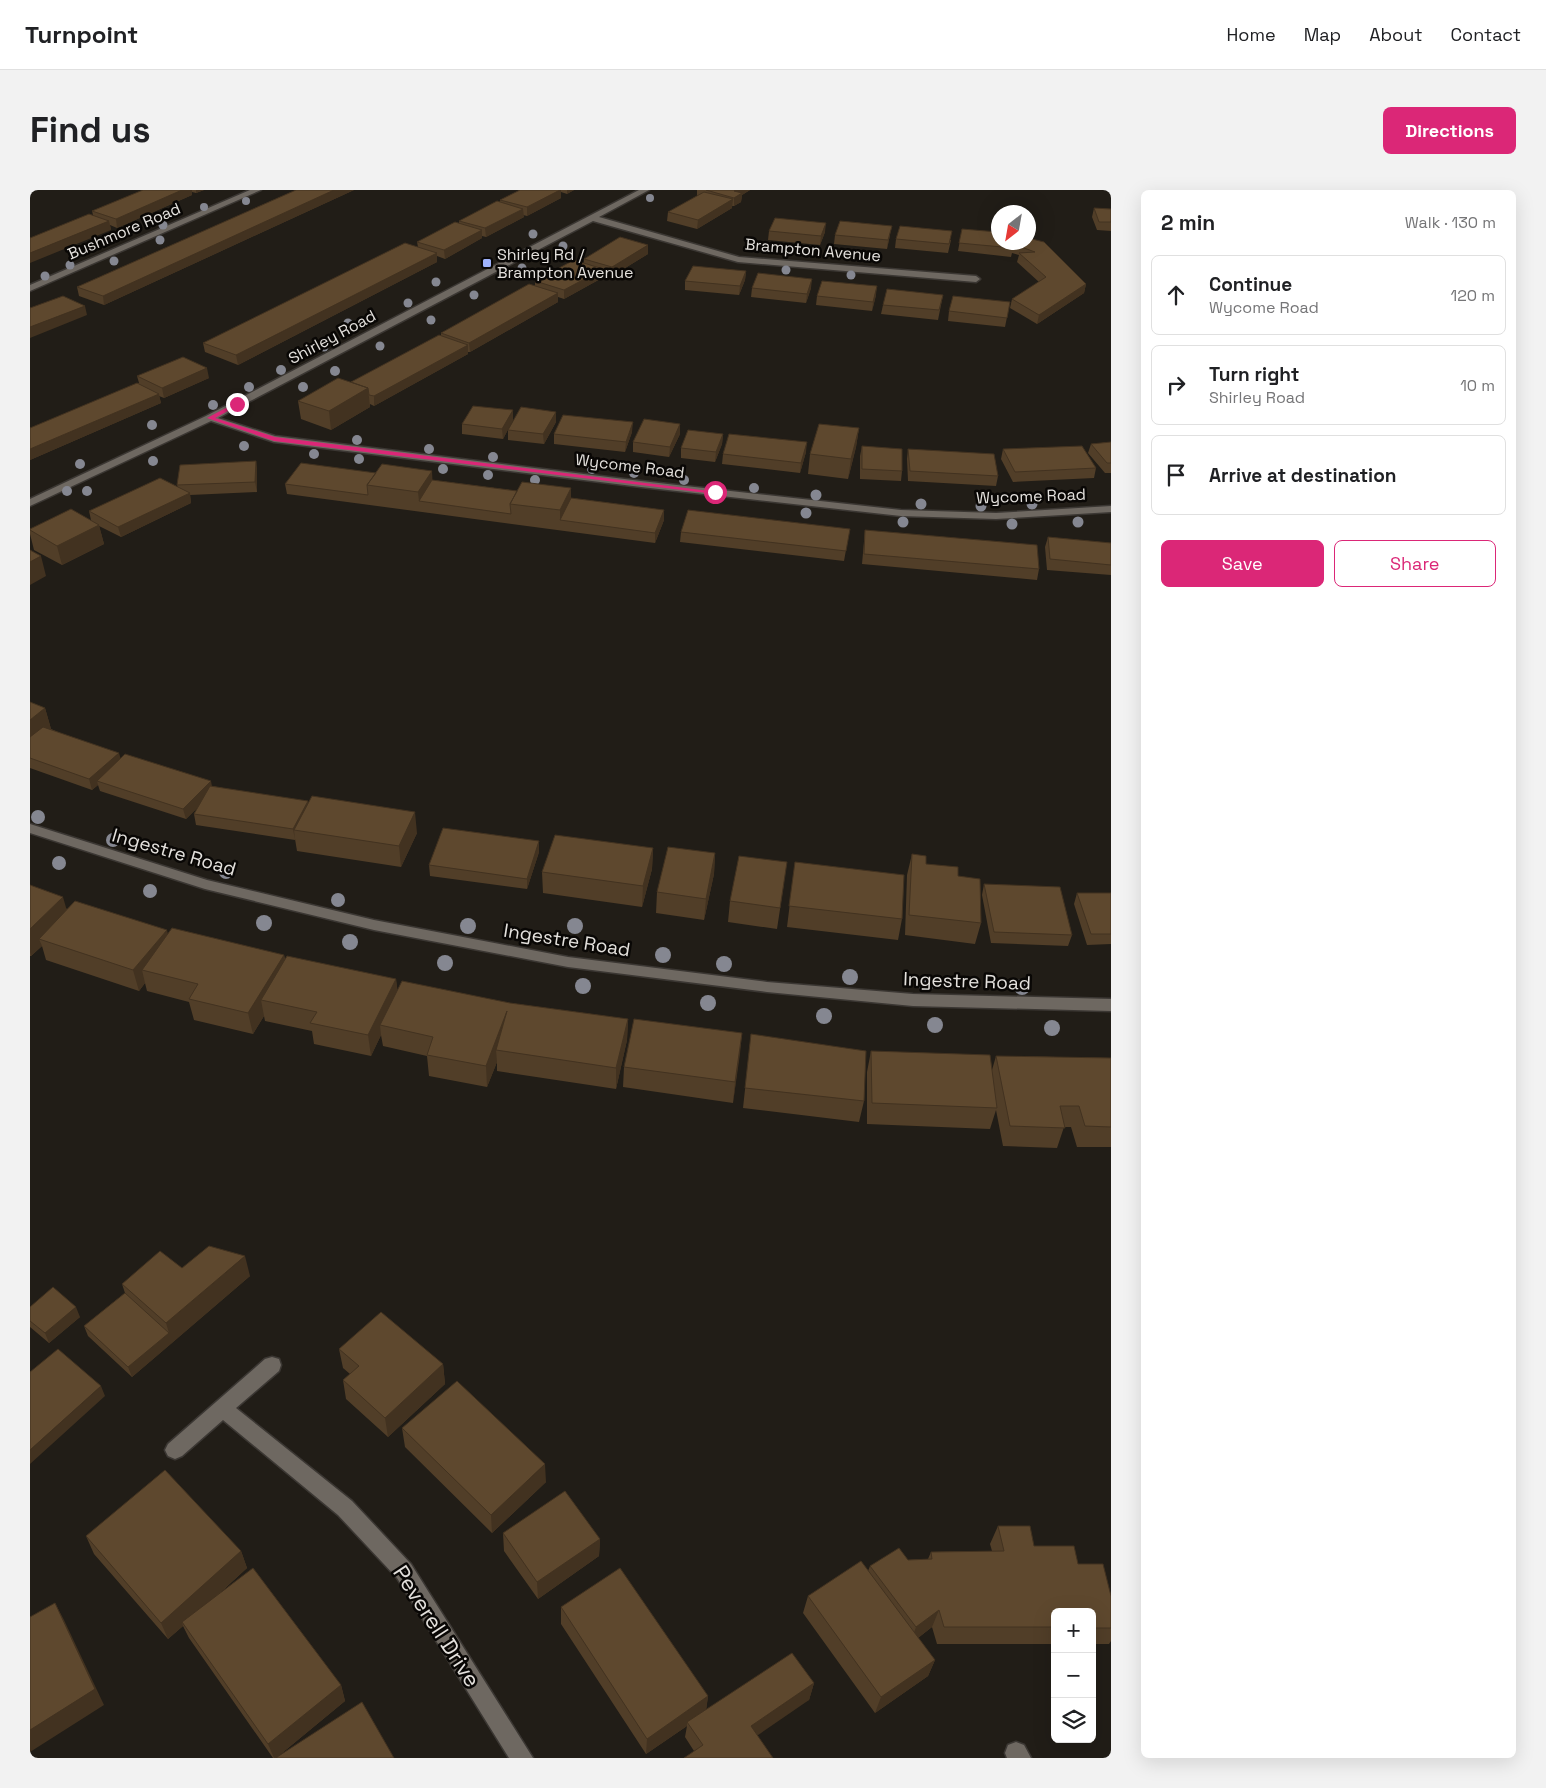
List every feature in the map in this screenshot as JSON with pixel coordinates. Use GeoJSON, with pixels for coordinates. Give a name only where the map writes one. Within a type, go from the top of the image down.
{"type":"FeatureCollection","features":[{"type":"Feature","properties":{"kind":"street","name":"Bushmore Road"},"geometry":{"type":"LineString","coordinates":[[30,288],[257,190]]}},
{"type":"Feature","properties":{"kind":"street","name":"Shirley Road"},"geometry":{"type":"LineString","coordinates":[[30,503],[210,418],[645,190]]}},
{"type":"Feature","properties":{"kind":"street","name":"Brampton Avenue"},"geometry":{"type":"LineString","coordinates":[[593,218],[738,258],[764,262],[976,279]]}},
{"type":"Feature","properties":{"kind":"street","name":"Wycome Road"},"geometry":{"type":"LineString","coordinates":[[210,418],[274,439],[641,484],[901,512],[996,516],[1111,509]]}},
{"type":"Feature","properties":{"kind":"street","name":"Ingestre Road"},"geometry":{"type":"LineString","coordinates":[[30,828],[205,884],[374,925],[568,962],[767,987],[913,1000],[1111,1005]]}},
{"type":"Feature","properties":{"kind":"street"},"geometry":{"type":"LineString","coordinates":[[175,1450],[272,1365]]}},
{"type":"Feature","properties":{"kind":"street","name":"Peverell Drive"},"geometry":{"type":"LineString","coordinates":[[223,1409],[345,1508],[404,1571],[522,1758]]}},
{"type":"Feature","properties":{"kind":"building"},"geometry":{"type":"Polygon","coordinates":[[[143,190],[182,190],[116,219],[92,211],[143,190]]]}},
{"type":"Feature","properties":{"kind":"building"},"geometry":{"type":"Polygon","coordinates":[[[296,190],[334,190],[103,296],[77,287],[296,190]]]}},
{"type":"Feature","properties":{"kind":"building"},"geometry":{"type":"Polygon","coordinates":[[[520,190],[560,190],[527,207],[500,200],[520,190]]]}},
{"type":"Feature","properties":{"kind":"building"},"geometry":{"type":"Polygon","coordinates":[[[706,190],[736,190],[734,191],[742,193],[734,198],[706,190]]]}},
{"type":"Feature","properties":{"kind":"building"},"geometry":{"type":"Polygon","coordinates":[[[704,192],[733,199],[698,220],[668,212],[704,192]]]}},
{"type":"Feature","properties":{"kind":"building"},"geometry":{"type":"Polygon","coordinates":[[[497,201],[523,209],[485,228],[459,221],[497,201]]]}},
{"type":"Feature","properties":{"kind":"building"},"geometry":{"type":"Polygon","coordinates":[[[1094,208],[1111,209],[1111,222],[1099,222],[1094,208]]]}},
{"type":"Feature","properties":{"kind":"building"},"geometry":{"type":"Polygon","coordinates":[[[89,214],[109,221],[30,253],[30,238],[89,214]]]}},
{"type":"Feature","properties":{"kind":"building"},"geometry":{"type":"Polygon","coordinates":[[[775,218],[826,223],[821,236],[769,231],[775,218]]]}},
{"type":"Feature","properties":{"kind":"building"},"geometry":{"type":"Polygon","coordinates":[[[840,221],[892,226],[888,240],[835,235],[840,221]]]}},
{"type":"Feature","properties":{"kind":"building"},"geometry":{"type":"Polygon","coordinates":[[[455,222],[482,230],[444,250],[417,242],[455,222]]]}},
{"type":"Feature","properties":{"kind":"building"},"geometry":{"type":"Polygon","coordinates":[[[900,226],[952,231],[949,244],[896,239],[900,226]]]}},
{"type":"Feature","properties":{"kind":"building"},"geometry":{"type":"Polygon","coordinates":[[[962,229],[991,231],[991,246],[959,243],[962,229]]]}},
{"type":"Feature","properties":{"kind":"building"},"geometry":{"type":"Polygon","coordinates":[[[620,237],[648,245],[612,267],[584,259],[620,237]]]}},
{"type":"Feature","properties":{"kind":"building"},"geometry":{"type":"Polygon","coordinates":[[[1036,240],[1044,242],[1086,284],[1039,315],[1012,299],[1046,277],[1019,253],[1035,252],[1030,250],[1036,250],[1036,240]]]}},
{"type":"Feature","properties":{"kind":"building"},"geometry":{"type":"Polygon","coordinates":[[[405,243],[437,253],[236,355],[203,343],[405,243]]]}},
{"type":"Feature","properties":{"kind":"building"},"geometry":{"type":"Polygon","coordinates":[[[574,260],[603,269],[564,290],[535,281],[574,260]]]}},
{"type":"Feature","properties":{"kind":"building"},"geometry":{"type":"Polygon","coordinates":[[[693,266],[746,271],[740,286],[685,281],[693,266]]]}},
{"type":"Feature","properties":{"kind":"building"},"geometry":{"type":"Polygon","coordinates":[[[758,273],[812,279],[807,294],[752,288],[758,273]]]}},
{"type":"Feature","properties":{"kind":"building"},"geometry":{"type":"Polygon","coordinates":[[[822,281],[877,286],[873,302],[817,296],[822,281]]]}},
{"type":"Feature","properties":{"kind":"building"},"geometry":{"type":"Polygon","coordinates":[[[529,284],[558,293],[469,343],[441,333],[529,284]]]}},
{"type":"Feature","properties":{"kind":"building"},"geometry":{"type":"Polygon","coordinates":[[[887,289],[943,295],[939,310],[883,305],[887,289]]]}},
{"type":"Feature","properties":{"kind":"building"},"geometry":{"type":"Polygon","coordinates":[[[63,296],[85,306],[30,327],[30,308],[63,296]]]}},
{"type":"Feature","properties":{"kind":"building"},"geometry":{"type":"Polygon","coordinates":[[[953,296],[1010,302],[1007,318],[949,311],[953,296]]]}},
{"type":"Feature","properties":{"kind":"building"},"geometry":{"type":"Polygon","coordinates":[[[439,335],[468,345],[374,396],[369,395],[368,388],[351,382],[439,335]]]}},
{"type":"Feature","properties":{"kind":"building"},"geometry":{"type":"Polygon","coordinates":[[[183,357],[207,368],[162,388],[137,376],[183,357]]]}},
{"type":"Feature","properties":{"kind":"building"},"geometry":{"type":"Polygon","coordinates":[[[338,378],[368,388],[329,411],[298,401],[338,378]]]}},
{"type":"Feature","properties":{"kind":"building"},"geometry":{"type":"Polygon","coordinates":[[[137,383],[159,394],[30,449],[30,428],[137,383]]]}},
{"type":"Feature","properties":{"kind":"building"},"geometry":{"type":"Polygon","coordinates":[[[473,406],[513,410],[502,429],[462,424],[473,406]]]}},
{"type":"Feature","properties":{"kind":"building"},"geometry":{"type":"Polygon","coordinates":[[[521,407],[556,412],[543,434],[508,430],[521,407]]]}},
{"type":"Feature","properties":{"kind":"building"},"geometry":{"type":"Polygon","coordinates":[[[563,415],[633,422],[626,442],[554,434],[563,415]]]}},
{"type":"Feature","properties":{"kind":"building"},"geometry":{"type":"Polygon","coordinates":[[[644,419],[680,424],[670,447],[633,442],[644,419]]]}},
{"type":"Feature","properties":{"kind":"building"},"geometry":{"type":"Polygon","coordinates":[[[819,424],[859,428],[851,459],[810,454],[819,424]]]}},
{"type":"Feature","properties":{"kind":"building"},"geometry":{"type":"Polygon","coordinates":[[[688,430],[723,434],[716,452],[681,448],[688,430]]]}},
{"type":"Feature","properties":{"kind":"building"},"geometry":{"type":"Polygon","coordinates":[[[729,434],[807,442],[801,463],[723,454],[729,434]]]}},
{"type":"Feature","properties":{"kind":"building"},"geometry":{"type":"Polygon","coordinates":[[[1111,442],[1111,463],[1107,463],[1091,444],[1111,442]]]}},
{"type":"Feature","properties":{"kind":"building"},"geometry":{"type":"Polygon","coordinates":[[[862,446],[902,449],[902,471],[862,469],[862,446]]]}},
{"type":"Feature","properties":{"kind":"building"},"geometry":{"type":"Polygon","coordinates":[[[1082,446],[1096,468],[1015,472],[1003,449],[1082,446]]]}},
{"type":"Feature","properties":{"kind":"building"},"geometry":{"type":"Polygon","coordinates":[[[908,449],[994,454],[998,476],[910,471],[908,449]]]}},
{"type":"Feature","properties":{"kind":"building"},"geometry":{"type":"Polygon","coordinates":[[[256,461],[255,482],[177,485],[180,465],[256,461]]]}},
{"type":"Feature","properties":{"kind":"building"},"geometry":{"type":"Polygon","coordinates":[[[301,463],[376,473],[367,485],[368,495],[285,484],[301,463]]]}},
{"type":"Feature","properties":{"kind":"building"},"geometry":{"type":"Polygon","coordinates":[[[382,464],[432,471],[418,492],[367,485],[382,464]]]}},
{"type":"Feature","properties":{"kind":"building"},"geometry":{"type":"Polygon","coordinates":[[[160,478],[190,493],[118,527],[89,511],[160,478]]]}},
{"type":"Feature","properties":{"kind":"building"},"geometry":{"type":"Polygon","coordinates":[[[432,480],[517,491],[510,504],[511,514],[419,501],[432,480]]]}},
{"type":"Feature","properties":{"kind":"building"},"geometry":{"type":"Polygon","coordinates":[[[522,482],[571,488],[560,510],[510,504],[522,482]]]}},
{"type":"Feature","properties":{"kind":"building"},"geometry":{"type":"Polygon","coordinates":[[[571,498],[664,510],[655,533],[560,520],[571,498]]]}},
{"type":"Feature","properties":{"kind":"building"},"geometry":{"type":"Polygon","coordinates":[[[71,509],[99,525],[57,546],[30,530],[30,529],[71,509]]]}},
{"type":"Feature","properties":{"kind":"building"},"geometry":{"type":"Polygon","coordinates":[[[688,510],[850,529],[846,551],[681,532],[688,510]]]}},
{"type":"Feature","properties":{"kind":"building"},"geometry":{"type":"Polygon","coordinates":[[[865,530],[1037,545],[1039,569],[864,554],[865,530]]]}},
{"type":"Feature","properties":{"kind":"building"},"geometry":{"type":"Polygon","coordinates":[[[1048,537],[1111,543],[1111,565],[1050,559],[1048,537]]]}},
{"type":"Feature","properties":{"kind":"building"},"geometry":{"type":"Polygon","coordinates":[[[30,550],[41,556],[30,562],[30,550]]]}},
{"type":"Feature","properties":{"kind":"building"},"geometry":{"type":"Polygon","coordinates":[[[30,702],[45,708],[30,720],[30,702]]]}},
{"type":"Feature","properties":{"kind":"building"},"geometry":{"type":"Polygon","coordinates":[[[43,727],[119,753],[89,779],[30,758],[30,737],[43,727]]]}},
{"type":"Feature","properties":{"kind":"building"},"geometry":{"type":"Polygon","coordinates":[[[125,754],[211,781],[183,809],[97,781],[125,754]]]}},
{"type":"Feature","properties":{"kind":"building"},"geometry":{"type":"Polygon","coordinates":[[[210,786],[308,801],[293,829],[194,814],[210,786]]]}},
{"type":"Feature","properties":{"kind":"building"},"geometry":{"type":"Polygon","coordinates":[[[312,796],[415,812],[399,846],[294,830],[312,796]]]}},
{"type":"Feature","properties":{"kind":"building"},"geometry":{"type":"Polygon","coordinates":[[[443,828],[539,841],[527,879],[429,865],[443,828]]]}},
{"type":"Feature","properties":{"kind":"building"},"geometry":{"type":"Polygon","coordinates":[[[555,835],[653,848],[643,886],[542,872],[555,835]]]}},
{"type":"Feature","properties":{"kind":"building"},"geometry":{"type":"Polygon","coordinates":[[[668,847],[715,853],[706,899],[657,892],[668,847]]]}},
{"type":"Feature","properties":{"kind":"building"},"geometry":{"type":"Polygon","coordinates":[[[912,854],[926,856],[926,864],[958,867],[958,876],[980,879],[981,923],[909,915],[912,854]]]}},
{"type":"Feature","properties":{"kind":"building"},"geometry":{"type":"Polygon","coordinates":[[[739,856],[787,862],[780,908],[730,901],[739,856]]]}},
{"type":"Feature","properties":{"kind":"building"},"geometry":{"type":"Polygon","coordinates":[[[795,862],[904,875],[902,919],[789,906],[795,862]]]}},
{"type":"Feature","properties":{"kind":"building"},"geometry":{"type":"Polygon","coordinates":[[[984,884],[1060,887],[1072,935],[994,932],[984,884]]]}},
{"type":"Feature","properties":{"kind":"building"},"geometry":{"type":"Polygon","coordinates":[[[30,885],[63,897],[30,929],[30,885]]]}},
{"type":"Feature","properties":{"kind":"building"},"geometry":{"type":"Polygon","coordinates":[[[1077,893],[1111,893],[1111,934],[1091,934],[1077,893]]]}},
{"type":"Feature","properties":{"kind":"building"},"geometry":{"type":"Polygon","coordinates":[[[75,901],[167,930],[133,970],[39,939],[75,901]]]}},
{"type":"Feature","properties":{"kind":"building"},"geometry":{"type":"Polygon","coordinates":[[[172,928],[284,955],[248,1013],[189,999],[198,984],[142,970],[172,928]]]}},
{"type":"Feature","properties":{"kind":"building"},"geometry":{"type":"Polygon","coordinates":[[[287,956],[396,979],[368,1035],[310,1023],[317,1012],[261,1000],[287,956]]]}},
{"type":"Feature","properties":{"kind":"building"},"geometry":{"type":"Polygon","coordinates":[[[402,981],[510,1003],[628,1019],[616,1068],[496,1050],[507,1011],[486,1066],[427,1055],[433,1037],[380,1025],[402,981]]]}},
{"type":"Feature","properties":{"kind":"building"},"geometry":{"type":"Polygon","coordinates":[[[634,1019],[742,1033],[735,1082],[624,1067],[634,1019]]]}},
{"type":"Feature","properties":{"kind":"building"},"geometry":{"type":"Polygon","coordinates":[[[751,1034],[866,1051],[864,1101],[745,1088],[751,1034]]]}},
{"type":"Feature","properties":{"kind":"building"},"geometry":{"type":"Polygon","coordinates":[[[871,1051],[990,1055],[997,1108],[872,1103],[871,1051]]]}},
{"type":"Feature","properties":{"kind":"building"},"geometry":{"type":"Polygon","coordinates":[[[996,1056],[1111,1058],[1111,1127],[1085,1126],[1079,1106],[1060,1106],[1065,1128],[1010,1126],[996,1056]]]}},
{"type":"Feature","properties":{"kind":"building"},"geometry":{"type":"Polygon","coordinates":[[[209,1246],[245,1256],[166,1323],[122,1284],[160,1251],[182,1268],[209,1246]]]}},
{"type":"Feature","properties":{"kind":"building"},"geometry":{"type":"Polygon","coordinates":[[[53,1287],[76,1307],[45,1333],[30,1321],[30,1307],[53,1287]]]}},
{"type":"Feature","properties":{"kind":"building"},"geometry":{"type":"Polygon","coordinates":[[[125,1293],[169,1333],[128,1367],[84,1326],[125,1293]]]}},
{"type":"Feature","properties":{"kind":"building"},"geometry":{"type":"Polygon","coordinates":[[[381,1312],[443,1364],[385,1418],[343,1380],[359,1366],[339,1349],[381,1312]]]}},
{"type":"Feature","properties":{"kind":"building"},"geometry":{"type":"Polygon","coordinates":[[[58,1349],[101,1386],[30,1450],[30,1372],[58,1349]]]}},
{"type":"Feature","properties":{"kind":"building"},"geometry":{"type":"Polygon","coordinates":[[[457,1381],[545,1464],[491,1515],[402,1428],[457,1381]]]}},
{"type":"Feature","properties":{"kind":"building"},"geometry":{"type":"Polygon","coordinates":[[[165,1470],[241,1551],[161,1623],[86,1536],[165,1470]]]}},
{"type":"Feature","properties":{"kind":"building"},"geometry":{"type":"Polygon","coordinates":[[[565,1491],[600,1539],[537,1582],[503,1533],[565,1491]]]}},
{"type":"Feature","properties":{"kind":"building"},"geometry":{"type":"Polygon","coordinates":[[[998,1526],[1030,1526],[1034,1546],[1074,1546],[1078,1564],[1103,1564],[1111,1596],[1111,1628],[1096,1628],[1096,1608],[1051,1608],[1051,1627],[944,1627],[939,1610],[916,1627],[870,1566],[899,1548],[908,1560],[932,1559],[931,1552],[1004,1551],[998,1526]]]}},
{"type":"Feature","properties":{"kind":"building"},"geometry":{"type":"Polygon","coordinates":[[[861,1561],[935,1660],[881,1697],[808,1596],[861,1561]]]}},
{"type":"Feature","properties":{"kind":"building"},"geometry":{"type":"Polygon","coordinates":[[[253,1568],[341,1685],[268,1744],[182,1622],[253,1568]]]}},
{"type":"Feature","properties":{"kind":"building"},"geometry":{"type":"Polygon","coordinates":[[[620,1568],[708,1696],[647,1739],[561,1607],[620,1568]]]}},
{"type":"Feature","properties":{"kind":"building"},"geometry":{"type":"Polygon","coordinates":[[[55,1603],[95,1689],[30,1730],[30,1617],[55,1603]]]}},
{"type":"Feature","properties":{"kind":"building"},"geometry":{"type":"Polygon","coordinates":[[[792,1653],[814,1683],[751,1726],[773,1758],[684,1758],[703,1745],[687,1722],[792,1653]]]}},
{"type":"Feature","properties":{"kind":"building"},"geometry":{"type":"Polygon","coordinates":[[[362,1702],[394,1758],[277,1758],[277,1757],[362,1702]]]}},
{"type":"Feature","properties":{"kind":"place","name":"Shirley Rd / Brampton Avenue"},"geometry":{"type":"Point","coordinates":[487,263]}},
{"type":"Feature","properties":{"kind":"route"},"geometry":{"type":"LineString","coordinates":[[237,404],[210,418],[274,439],[715,492]]}}]}
